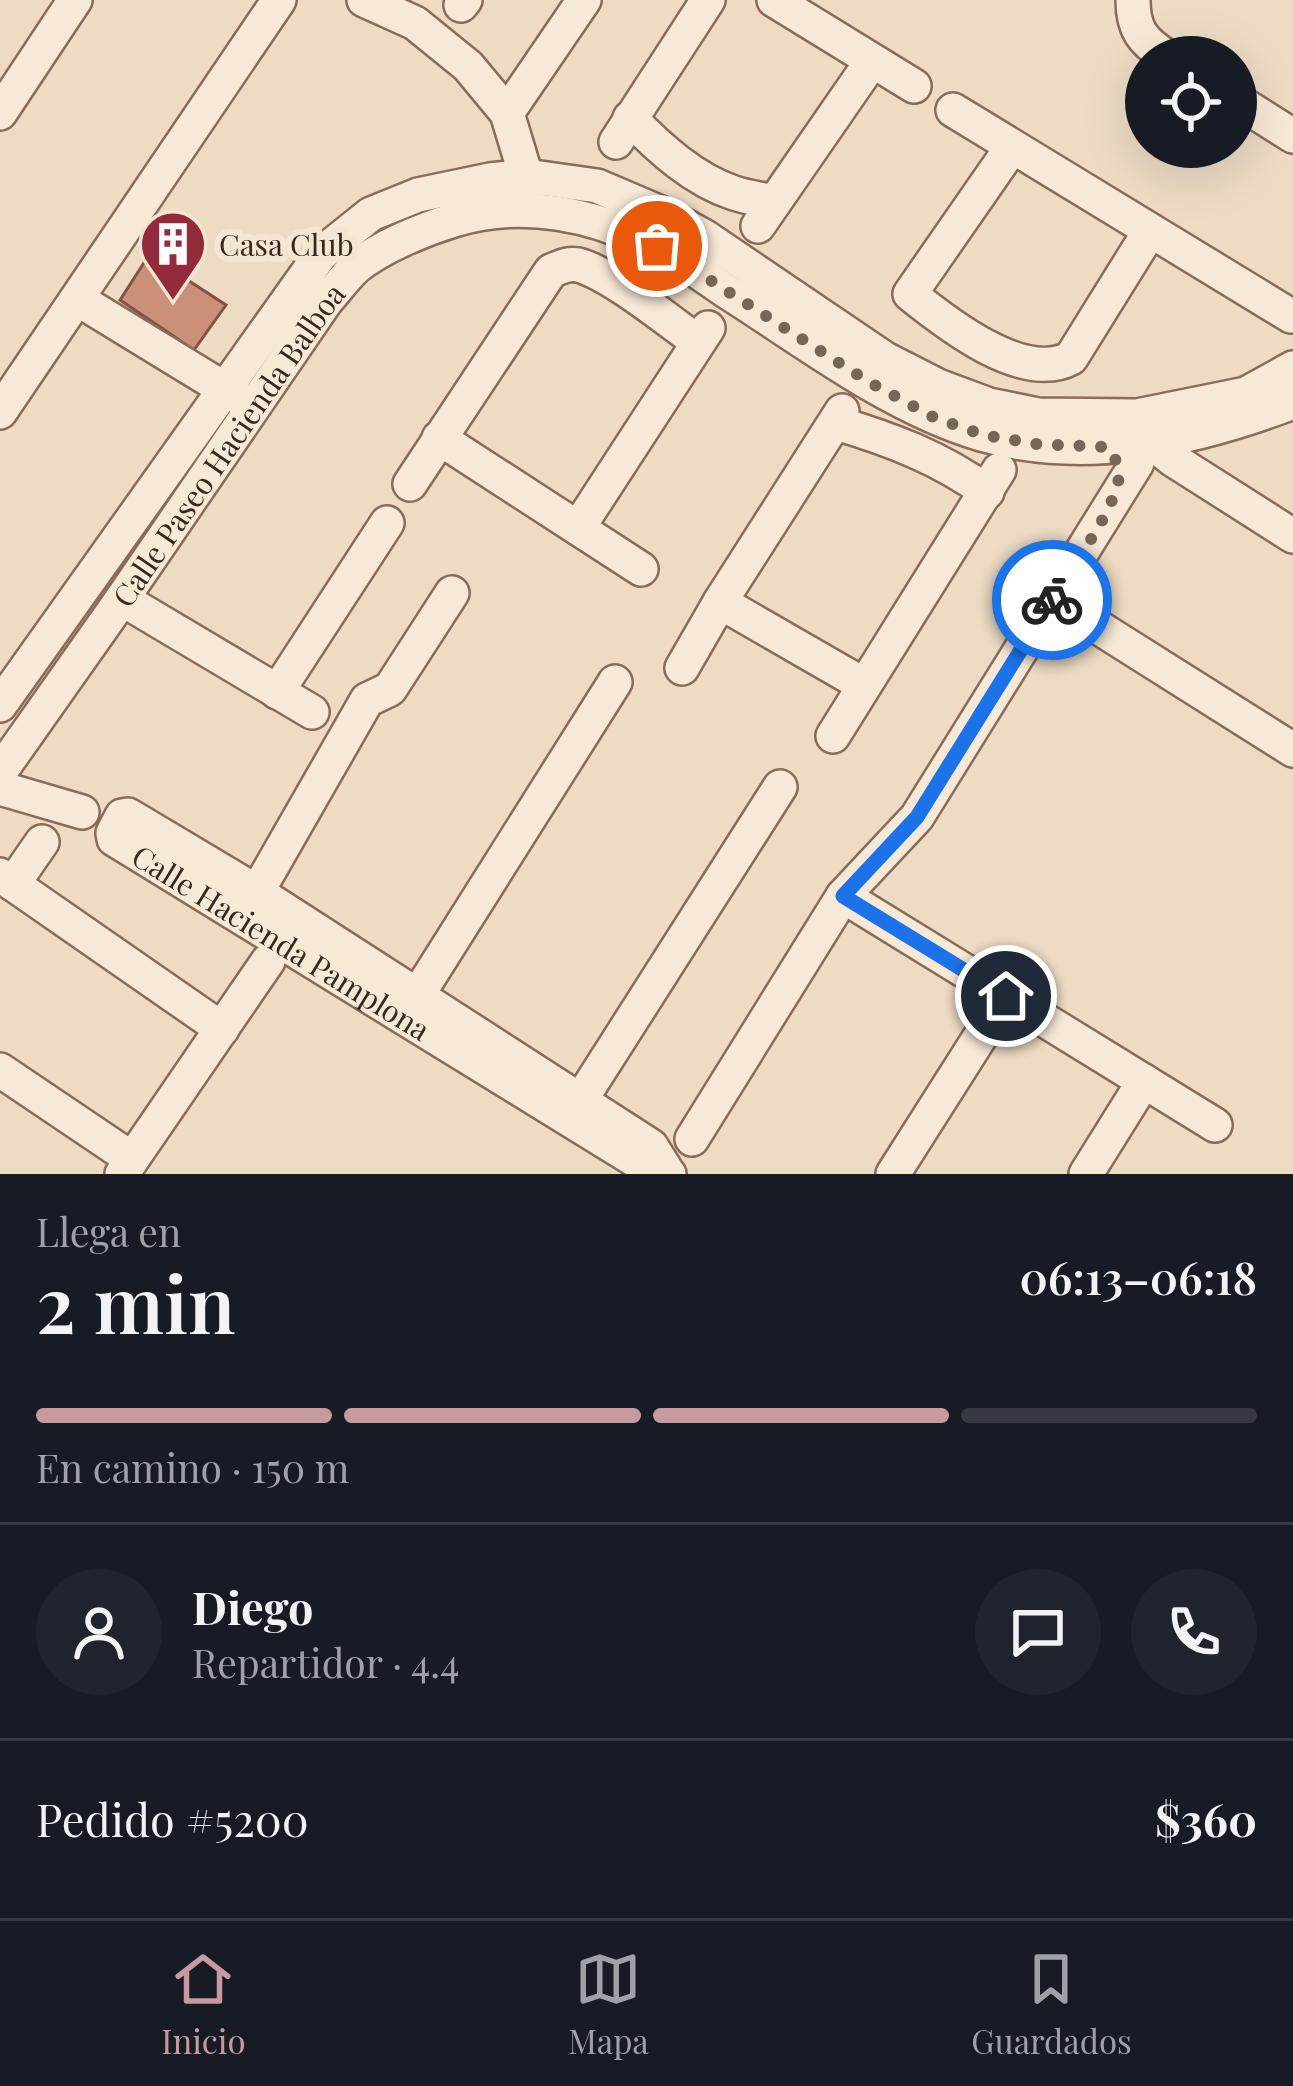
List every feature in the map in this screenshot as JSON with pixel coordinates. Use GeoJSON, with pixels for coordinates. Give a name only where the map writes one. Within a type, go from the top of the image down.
{"type":"FeatureCollection","features":[{"type":"Feature","properties":{"kind":"street"},"geometry":{"type":"LineString","coordinates":[[0,113],[75,0]]}},
{"type":"Feature","properties":{"kind":"street"},"geometry":{"type":"LineString","coordinates":[[0,412],[279,0]]}},
{"type":"Feature","properties":{"kind":"street"},"geometry":{"type":"LineString","coordinates":[[364,0],[415,23],[468,66],[507,113],[525,192],[597,186],[661,231],[705,237],[885,359],[936,402],[989,405],[1038,416],[1127,446],[1293,536]]}},
{"type":"Feature","properties":{"kind":"street"},"geometry":{"type":"LineString","coordinates":[[507,113],[584,0]]}},
{"type":"Feature","properties":{"kind":"street"},"geometry":{"type":"LineString","coordinates":[[708,0],[623,130],[654,143],[694,173],[765,214],[872,61]]}},
{"type":"Feature","properties":{"kind":"street"},"geometry":{"type":"LineString","coordinates":[[774,0],[914,86]]}},
{"type":"Feature","properties":{"kind":"street"},"geometry":{"type":"LineString","coordinates":[[1133,0],[1133,24],[1142,36]]}},
{"type":"Feature","properties":{"kind":"street"},"geometry":{"type":"LineString","coordinates":[[953,110],[1291,316]]}},
{"type":"Feature","properties":{"kind":"street"},"geometry":{"type":"LineString","coordinates":[[1257,113],[1293,136]]}},
{"type":"Feature","properties":{"kind":"street"},"geometry":{"type":"LineString","coordinates":[[1012,147],[903,304],[986,348],[1057,365],[1071,358],[1150,231]]}},
{"type":"Feature","properties":{"kind":"street"},"geometry":{"type":"LineString","coordinates":[[628,292],[694,173]]}},
{"type":"Feature","properties":{"kind":"street","name":"Calle Paseo Hacienda Balboa"},"geometry":{"type":"LineString","coordinates":[[0,705],[321,254],[371,214],[418,196],[490,180],[525,192]]}},
{"type":"Feature","properties":{"kind":"street","name":"Calle Paseo Hacienda Balboa"},"geometry":{"type":"LineString","coordinates":[[0,772],[326,302],[357,266],[422,230],[482,212],[525,192]]}},
{"type":"Feature","properties":{"kind":"street"},"geometry":{"type":"LineString","coordinates":[[410,484],[551,271],[566,264],[582,266],[703,335],[578,528]]}},
{"type":"Feature","properties":{"kind":"street"},"geometry":{"type":"LineString","coordinates":[[79,300],[254,407]]}},
{"type":"Feature","properties":{"kind":"street"},"geometry":{"type":"LineString","coordinates":[[913,449],[973,340]]}},
{"type":"Feature","properties":{"kind":"street"},"geometry":{"type":"LineString","coordinates":[[692,1139],[843,896],[917,817],[1112,502],[1118,464],[1137,416],[1246,394],[1293,368]]}},
{"type":"Feature","properties":{"kind":"street"},"geometry":{"type":"LineString","coordinates":[[1127,446],[1196,434],[1293,402]]}},
{"type":"Feature","properties":{"kind":"street"},"geometry":{"type":"LineString","coordinates":[[682,668],[839,417],[993,481],[833,736]]}},
{"type":"Feature","properties":{"kind":"street"},"geometry":{"type":"LineString","coordinates":[[439,438],[640,569]]}},
{"type":"Feature","properties":{"kind":"street"},"geometry":{"type":"LineString","coordinates":[[277,692],[387,523]]}},
{"type":"Feature","properties":{"kind":"street"},"geometry":{"type":"LineString","coordinates":[[257,892],[367,700],[390,689],[452,593]]}},
{"type":"Feature","properties":{"kind":"street"},"geometry":{"type":"LineString","coordinates":[[1052,598],[1293,750]]}},
{"type":"Feature","properties":{"kind":"street"},"geometry":{"type":"LineString","coordinates":[[122,599],[312,712]]}},
{"type":"Feature","properties":{"kind":"street"},"geometry":{"type":"LineString","coordinates":[[721,602],[864,685]]}},
{"type":"Feature","properties":{"kind":"street"},"geometry":{"type":"LineString","coordinates":[[416,997],[615,682]]}},
{"type":"Feature","properties":{"kind":"street"},"geometry":{"type":"LineString","coordinates":[[580,1101],[780,787]]}},
{"type":"Feature","properties":{"kind":"street"},"geometry":{"type":"LineString","coordinates":[[0,788],[82,812]]}},
{"type":"Feature","properties":{"kind":"street","name":"Calle Hacienda Pamplona"},"geometry":{"type":"LineString","coordinates":[[128,815],[257,892],[651,1146],[668,1174],[620,1151],[114,839],[112,833],[122,816],[128,815]]}},
{"type":"Feature","properties":{"kind":"street"},"geometry":{"type":"LineString","coordinates":[[42,842],[7,880],[222,1029]]}},
{"type":"Feature","properties":{"kind":"street"},"geometry":{"type":"LineString","coordinates":[[843,896],[1215,1125]]}},
{"type":"Feature","properties":{"kind":"street"},"geometry":{"type":"LineString","coordinates":[[0,1070],[127,1167],[268,962]]}},
{"type":"Feature","properties":{"kind":"street"},"geometry":{"type":"LineString","coordinates":[[893,1174],[1006,996]]}},
{"type":"Feature","properties":{"kind":"street"},"geometry":{"type":"LineString","coordinates":[[1086,1174],[1144,1081]]}},
{"type":"Feature","properties":{"kind":"building","name":"Casa Club"},"geometry":{"type":"Polygon","coordinates":[[[149,255],[226,305],[194,350],[120,300],[149,255]]]}},
{"type":"Feature","properties":{"kind":"way so far"},"geometry":{"type":"LineString","coordinates":[[657,246],[869,382],[935,418],[984,435],[1037,444],[1108,447],[1119,475],[1112,502],[1052,600]]}},
{"type":"Feature","properties":{"kind":"place","name":"Casa Club"},"geometry":{"type":"Point","coordinates":[173,303]}},
{"type":"Feature","properties":{"kind":"route"},"geometry":{"type":"LineString","coordinates":[[1006,996],[843,896],[917,817],[1052,600]]}}]}
